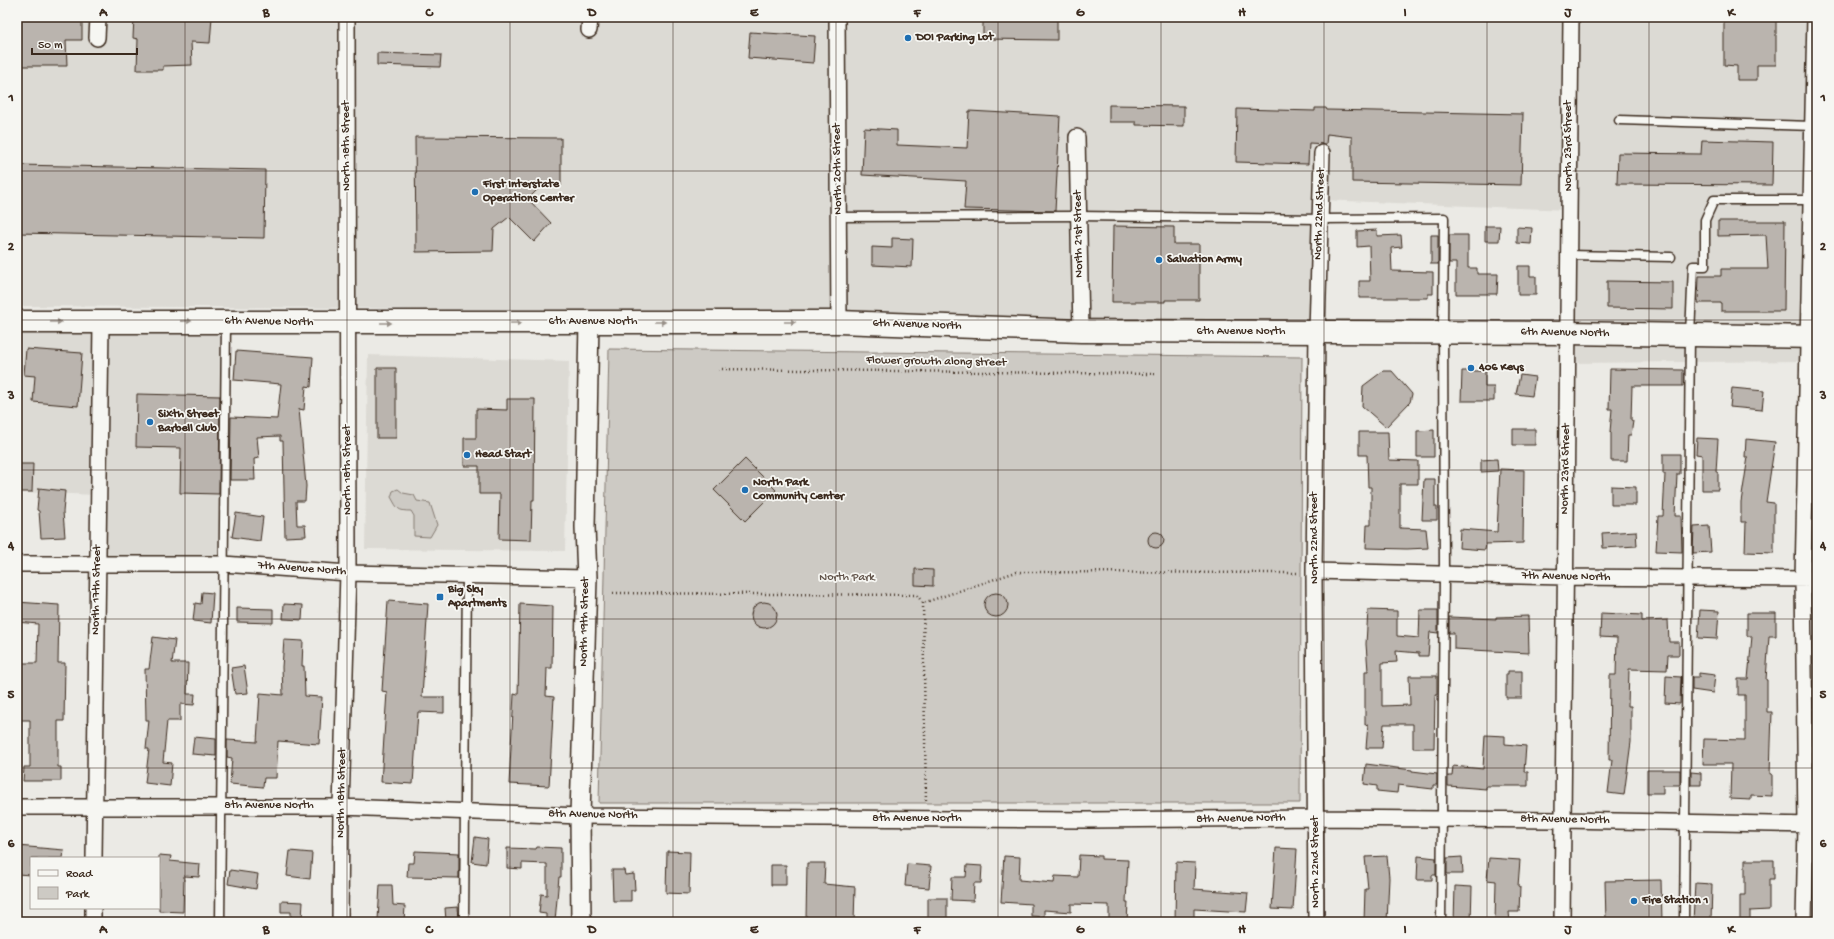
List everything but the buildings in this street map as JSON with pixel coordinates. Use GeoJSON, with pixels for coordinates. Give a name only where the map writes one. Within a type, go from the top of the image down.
{"type":"FeatureCollection","features":[{"type":"Feature","properties":{"kind":"main road","name":"6th Avenue North"},"geometry":{"type":"LineString","coordinates":[[17,322],[840,322],[1081,331],[1568,332],[1813,337]]}},
{"type":"Feature","properties":{"kind":"street"},"geometry":{"type":"LineString","coordinates":[[97,38],[98,17]]}},
{"type":"Feature","properties":{"kind":"street","name":"North 18th Street"},"geometry":{"type":"LineString","coordinates":[[340,922],[341,807],[348,573],[347,17]]}},
{"type":"Feature","properties":{"kind":"street","name":"North 20th Street"},"geometry":{"type":"LineString","coordinates":[[837,17],[840,322]]}},
{"type":"Feature","properties":{"kind":"street","name":"North 23rd Street"},"geometry":{"type":"LineString","coordinates":[[1562,922],[1571,17]]}},
{"type":"Feature","properties":{"kind":"street"},"geometry":{"type":"LineString","coordinates":[[1804,922],[1812,825],[1810,579],[1813,337],[1812,200],[1816,58],[1815,17]]}},
{"type":"Feature","properties":{"kind":"street","name":"North 21st Street"},"geometry":{"type":"LineString","coordinates":[[1078,137],[1081,331]]}},
{"type":"Feature","properties":{"kind":"street","name":"North 22nd Street"},"geometry":{"type":"LineString","coordinates":[[1316,922],[1314,571],[1317,332],[1322,153]]}},
{"type":"Feature","properties":{"kind":"street","name":"North 19th Street"},"geometry":{"type":"LineString","coordinates":[[581,922],[580,816],[587,578],[585,527],[589,322]]}},
{"type":"Feature","properties":{"kind":"street","name":"North 17th Street"},"geometry":{"type":"LineString","coordinates":[[94,857],[101,323]]}},
{"type":"Feature","properties":{"kind":"street","name":"7th Avenue North"},"geometry":{"type":"LineString","coordinates":[[17,564],[223,564],[348,573],[587,578]]}},
{"type":"Feature","properties":{"kind":"street","name":"7th Avenue North"},"geometry":{"type":"LineString","coordinates":[[1314,571],[1565,577],[1810,579]]}},
{"type":"Feature","properties":{"kind":"street","name":"8th Avenue North"},"geometry":{"type":"LineString","coordinates":[[17,807],[341,807],[580,816],[1086,820],[1316,818],[1563,820],[1812,825]]}},
{"type":"Feature","properties":{"kind":"street"},"geometry":{"type":"LineString","coordinates":[[93,909],[93,922]]}},
{"type":"Feature","properties":{"kind":"lane"},"geometry":{"type":"LineString","coordinates":[[1619,120],[1813,126]]}},
{"type":"Feature","properties":{"kind":"lane"},"geometry":{"type":"LineString","coordinates":[[1684,922],[1690,335],[1693,266],[1705,266],[1705,220],[1714,200],[1812,200]]}},
{"type":"Feature","properties":{"kind":"lane"},"geometry":{"type":"LineString","coordinates":[[838,217],[1079,216],[1320,219],[1444,218],[1443,819],[1441,922]]}},
{"type":"Feature","properties":{"kind":"lane"},"geometry":{"type":"LineString","coordinates":[[1568,255],[1670,257]]}},
{"type":"Feature","properties":{"kind":"lane"},"geometry":{"type":"LineString","coordinates":[[220,922],[226,321]]}},
{"type":"Feature","properties":{"kind":"lane"},"geometry":{"type":"LineString","coordinates":[[464,922],[467,575]]}},
{"type":"Feature","properties":{"kind":"path","name":"Flower growth along street"},"geometry":{"type":"LineString","coordinates":[[718,369],[1155,374]]}},
{"type":"Feature","properties":{"kind":"path"},"geometry":{"type":"LineString","coordinates":[[923,603],[1016,572],[1299,573]]}},
{"type":"Feature","properties":{"kind":"path"},"geometry":{"type":"LineString","coordinates":[[613,593],[917,595],[923,603],[926,804]]}},
{"type":"Feature","properties":{"kind":"shaded area"},"geometry":{"type":"Polygon","coordinates":[[[17,17],[1817,17],[1817,361],[1567,363],[1569,210],[1321,200],[1317,332],[366,308],[17,306],[17,17]]]}},
{"type":"Feature","properties":{"kind":"shaded area"},"geometry":{"type":"Polygon","coordinates":[[[17,321],[226,321],[223,564],[97,563],[98,495],[17,492],[17,321]]]}},
{"type":"Feature","properties":{"kind":"shaded area","name":"Head Start"},"geometry":{"type":"Polygon","coordinates":[[[368,355],[569,361],[565,551],[365,549],[368,355]]]}},
{"type":"Feature","properties":{"kind":"green space","name":"North Park"},"geometry":{"type":"Polygon","coordinates":[[[609,349],[1302,357],[1300,803],[599,803],[609,349]]]}},
{"type":"Feature","properties":{"kind":"green space"},"geometry":{"type":"Polygon","coordinates":[[[398,489],[403,493],[414,495],[417,501],[430,503],[437,525],[430,537],[414,536],[414,516],[411,511],[400,510],[391,497],[393,491],[398,489]]]}},
{"type":"Feature","properties":{"kind":"place","name":"DOI Parking Lot"},"geometry":{"type":"Point","coordinates":[908,38]}},
{"type":"Feature","properties":{"kind":"place","name":"First Interstate Operations Center"},"geometry":{"type":"Point","coordinates":[475,192]}},
{"type":"Feature","properties":{"kind":"place","name":"Salvation Army"},"geometry":{"type":"Point","coordinates":[1159,260]}},
{"type":"Feature","properties":{"kind":"place","name":"406 Keys"},"geometry":{"type":"Point","coordinates":[1471,368]}},
{"type":"Feature","properties":{"kind":"place","name":"Sixth Street Barbell Club"},"geometry":{"type":"Point","coordinates":[150,422]}},
{"type":"Feature","properties":{"kind":"place","name":"Head Start"},"geometry":{"type":"Point","coordinates":[467,455]}},
{"type":"Feature","properties":{"kind":"place","name":"North Park Community Center"},"geometry":{"type":"Point","coordinates":[745,490]}},
{"type":"Feature","properties":{"kind":"place","name":"Big Sky Apartments"},"geometry":{"type":"Point","coordinates":[440,597]}},
{"type":"Feature","properties":{"kind":"place","name":"Fire Station 1"},"geometry":{"type":"Point","coordinates":[1634,901]}}]}
